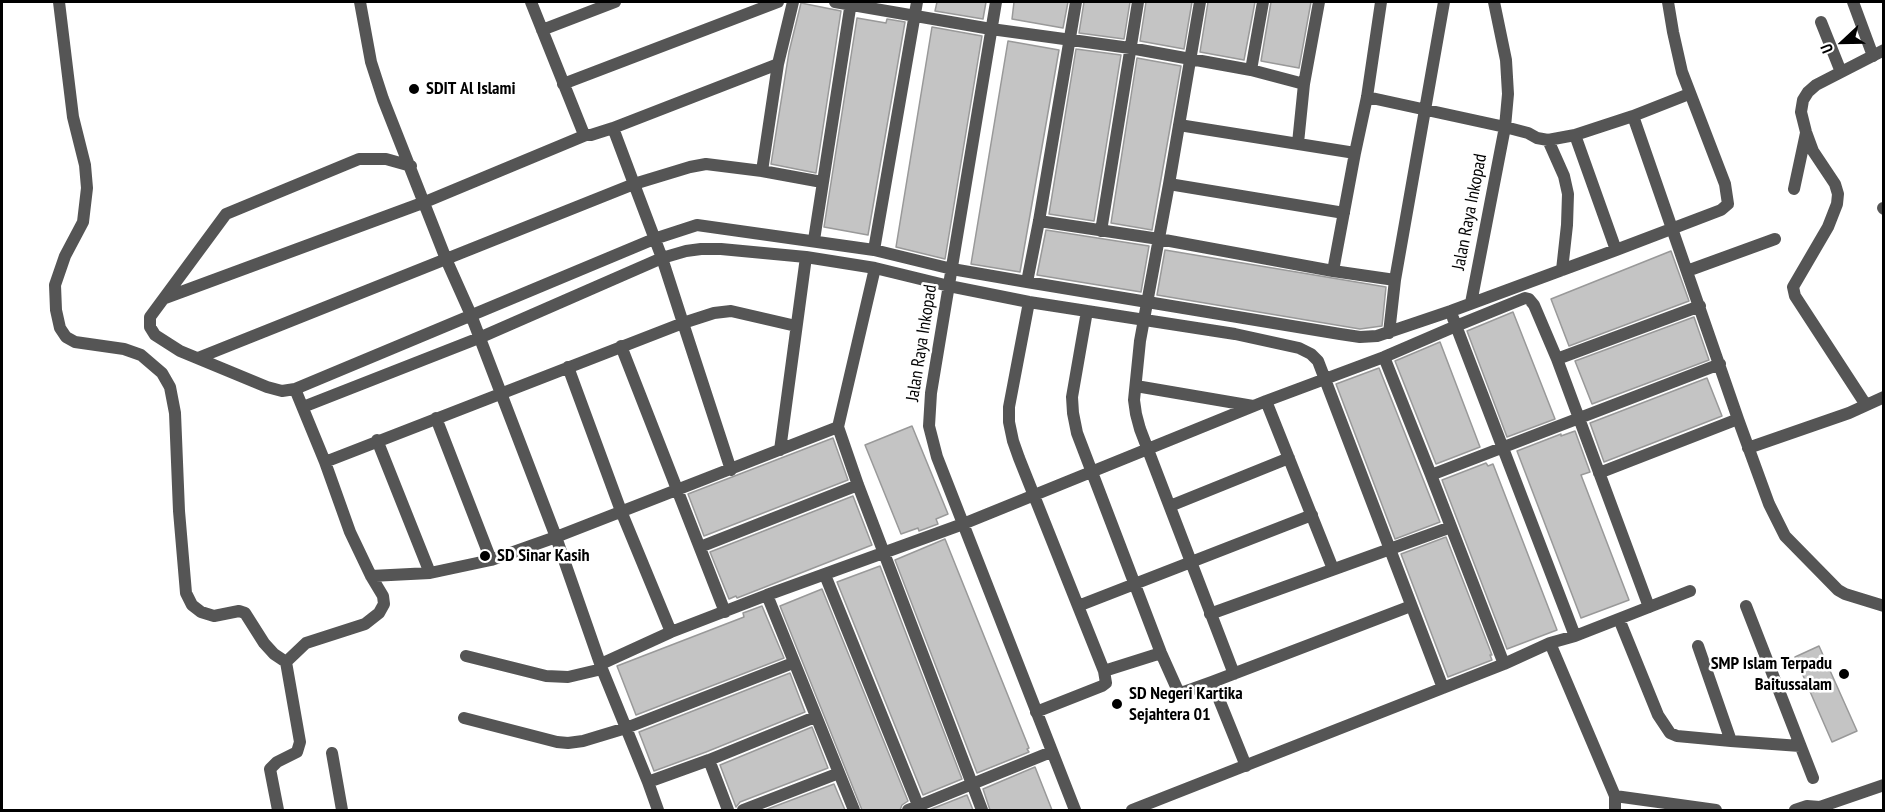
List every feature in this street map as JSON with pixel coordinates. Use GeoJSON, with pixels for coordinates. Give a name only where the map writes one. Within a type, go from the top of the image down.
{"type":"FeatureCollection","features":[{"type":"Feature","properties":{"kind":"street"},"geometry":{"type":"LineString","coordinates":[[59,2],[73,117],[85,165],[87,188],[82,222],[65,256],[55,285],[56,310],[60,328],[66,337],[75,342],[124,349],[141,355],[153,363],[162,374],[172,393],[186,593],[192,605],[201,612],[214,616],[238,611],[245,613],[264,643],[286,662],[300,742],[297,752],[277,762],[270,769],[278,810]]}},
{"type":"Feature","properties":{"kind":"street"},"geometry":{"type":"LineString","coordinates":[[360,2],[376,79],[391,121],[471,315],[556,537],[601,667],[658,810]]}},
{"type":"Feature","properties":{"kind":"street"},"geometry":{"type":"LineString","coordinates":[[531,2],[586,135]]}},
{"type":"Feature","properties":{"kind":"street"},"geometry":{"type":"LineString","coordinates":[[542,30],[615,2]]}},
{"type":"Feature","properties":{"kind":"street"},"geometry":{"type":"LineString","coordinates":[[563,84],[778,2]]}},
{"type":"Feature","properties":{"kind":"street"},"geometry":{"type":"LineString","coordinates":[[762,171],[778,64],[793,2]]}},
{"type":"Feature","properties":{"kind":"street"},"geometry":{"type":"LineString","coordinates":[[835,2],[991,29],[1130,48],[1251,70],[1304,84]]}},
{"type":"Feature","properties":{"kind":"street"},"geometry":{"type":"LineString","coordinates":[[874,250],[917,2]]}},
{"type":"Feature","properties":{"kind":"street","name":"Jalan Raya Inkopad"},"geometry":{"type":"LineString","coordinates":[[996,2],[931,393],[929,426],[937,457],[1075,810]]}},
{"type":"Feature","properties":{"kind":"street"},"geometry":{"type":"LineString","coordinates":[[1027,282],[1076,2]]}},
{"type":"Feature","properties":{"kind":"street"},"geometry":{"type":"LineString","coordinates":[[1101,231],[1138,2]]}},
{"type":"Feature","properties":{"kind":"street"},"geometry":{"type":"LineString","coordinates":[[1200,2],[1170,184],[1140,341],[1134,400],[1140,429],[1234,674]]}},
{"type":"Feature","properties":{"kind":"street"},"geometry":{"type":"LineString","coordinates":[[1251,70],[1263,2]]}},
{"type":"Feature","properties":{"kind":"street"},"geometry":{"type":"LineString","coordinates":[[1298,143],[1304,84],[1319,2]]}},
{"type":"Feature","properties":{"kind":"street"},"geometry":{"type":"LineString","coordinates":[[1333,272],[1366,97],[1381,2]]}},
{"type":"Feature","properties":{"kind":"street"},"geometry":{"type":"LineString","coordinates":[[1389,333],[1395,280],[1444,2]]}},
{"type":"Feature","properties":{"kind":"street","name":"Jalan Raya Inkopad"},"geometry":{"type":"LineString","coordinates":[[1471,303],[1505,127],[1508,94],[1506,60],[1494,2]]}},
{"type":"Feature","properties":{"kind":"street"},"geometry":{"type":"LineString","coordinates":[[411,166],[386,159],[358,159],[226,214],[150,317],[150,327],[155,335],[198,358],[267,387],[282,391],[295,389],[654,239],[697,225],[874,250],[952,269],[1148,303],[1360,337],[1377,336],[1672,229],[1721,210],[1728,204],[1725,184],[1689,94],[1677,52],[1668,2]]}},
{"type":"Feature","properties":{"kind":"street"},"geometry":{"type":"LineString","coordinates":[[1853,2],[1878,53],[1816,85],[1803,100],[1801,112],[1813,151],[1838,194],[1828,227],[1793,286],[1793,291],[1866,405]]}},
{"type":"Feature","properties":{"kind":"street"},"geometry":{"type":"LineString","coordinates":[[814,240],[851,3]]}},
{"type":"Feature","properties":{"kind":"street"},"geometry":{"type":"LineString","coordinates":[[1821,22],[1841,72]]}},
{"type":"Feature","properties":{"kind":"street"},"geometry":{"type":"LineString","coordinates":[[164,299],[425,202],[586,135],[613,128],[778,64]]}},
{"type":"Feature","properties":{"kind":"street"},"geometry":{"type":"LineString","coordinates":[[1366,97],[1505,127],[1548,140],[1575,135],[1689,94]]}},
{"type":"Feature","properties":{"kind":"street"},"geometry":{"type":"LineString","coordinates":[[1633,116],[1748,448],[1769,504],[1785,536],[1838,590],[1884,606]]}},
{"type":"Feature","properties":{"kind":"street"},"geometry":{"type":"LineString","coordinates":[[1179,125],[1355,153]]}},
{"type":"Feature","properties":{"kind":"street"},"geometry":{"type":"LineString","coordinates":[[613,128],[662,258],[731,470]]}},
{"type":"Feature","properties":{"kind":"street"},"geometry":{"type":"LineString","coordinates":[[1794,189],[1806,132]]}},
{"type":"Feature","properties":{"kind":"street"},"geometry":{"type":"LineString","coordinates":[[1575,135],[1616,250]]}},
{"type":"Feature","properties":{"kind":"street"},"geometry":{"type":"LineString","coordinates":[[1548,140],[1564,176],[1568,194],[1562,270]]}},
{"type":"Feature","properties":{"kind":"street"},"geometry":{"type":"LineString","coordinates":[[198,358],[634,184],[690,167],[706,164],[822,182]]}},
{"type":"Feature","properties":{"kind":"street"},"geometry":{"type":"LineString","coordinates":[[1170,184],[1344,213]]}},
{"type":"Feature","properties":{"kind":"street"},"geometry":{"type":"LineString","coordinates":[[1039,221],[1159,239],[1333,272],[1395,280]]}},
{"type":"Feature","properties":{"kind":"street"},"geometry":{"type":"LineString","coordinates":[[1687,271],[1775,239]]}},
{"type":"Feature","properties":{"kind":"street"},"geometry":{"type":"LineString","coordinates":[[303,407],[479,338],[662,258],[701,249],[806,257],[875,268],[1029,302],[1235,334],[1299,348],[1311,354],[1318,361],[1443,688]]}},
{"type":"Feature","properties":{"kind":"street"},"geometry":{"type":"LineString","coordinates":[[780,450],[806,257]]}},
{"type":"Feature","properties":{"kind":"street"},"geometry":{"type":"LineString","coordinates":[[875,268],[838,428],[982,810]]}},
{"type":"Feature","properties":{"kind":"street"},"geometry":{"type":"LineString","coordinates":[[466,656],[546,676],[568,677],[601,667],[671,632],[963,524],[1148,448],[1384,357],[1528,298],[1534,305],[1557,359],[1649,607]]}},
{"type":"Feature","properties":{"kind":"street"},"geometry":{"type":"LineString","coordinates":[[1029,302],[1013,379],[1009,414],[1013,441],[1104,671],[1106,683],[1036,712]]}},
{"type":"Feature","properties":{"kind":"street"},"geometry":{"type":"LineString","coordinates":[[1557,359],[1700,306]]}},
{"type":"Feature","properties":{"kind":"street"},"geometry":{"type":"LineString","coordinates":[[325,462],[621,346],[714,313],[731,311],[796,326]]}},
{"type":"Feature","properties":{"kind":"street"},"geometry":{"type":"LineString","coordinates":[[1087,311],[1072,398],[1077,433],[1134,585],[1178,691],[1184,692],[1234,674],[1411,606]]}},
{"type":"Feature","properties":{"kind":"street"},"geometry":{"type":"LineString","coordinates":[[1450,311],[1575,636]]}},
{"type":"Feature","properties":{"kind":"street"},"geometry":{"type":"LineString","coordinates":[[621,346],[725,612]]}},
{"type":"Feature","properties":{"kind":"street"},"geometry":{"type":"LineString","coordinates":[[1384,357],[1504,664]]}},
{"type":"Feature","properties":{"kind":"street"},"geometry":{"type":"LineString","coordinates":[[1431,475],[1720,364]]}},
{"type":"Feature","properties":{"kind":"street"},"geometry":{"type":"LineString","coordinates":[[568,367],[621,511],[671,632]]}},
{"type":"Feature","properties":{"kind":"street"},"geometry":{"type":"LineString","coordinates":[[1136,386],[1261,404]]}},
{"type":"Feature","properties":{"kind":"street"},"geometry":{"type":"LineString","coordinates":[[286,662],[306,643],[319,637],[359,627],[379,614],[384,604],[383,596],[350,532],[295,389]]}},
{"type":"Feature","properties":{"kind":"street"},"geometry":{"type":"LineString","coordinates":[[1748,448],[1848,413],[1884,397]]}},
{"type":"Feature","properties":{"kind":"street"},"geometry":{"type":"LineString","coordinates":[[1261,404],[1289,458],[1333,569]]}},
{"type":"Feature","properties":{"kind":"street"},"geometry":{"type":"LineString","coordinates":[[436,418],[491,561]]}},
{"type":"Feature","properties":{"kind":"street"},"geometry":{"type":"LineString","coordinates":[[1599,473],[1738,419]]}},
{"type":"Feature","properties":{"kind":"street"},"geometry":{"type":"LineString","coordinates":[[371,576],[430,573],[491,561],[838,428]]}},
{"type":"Feature","properties":{"kind":"street"},"geometry":{"type":"LineString","coordinates":[[377,440],[430,573]]}},
{"type":"Feature","properties":{"kind":"street"},"geometry":{"type":"LineString","coordinates":[[1170,506],[1289,458]]}},
{"type":"Feature","properties":{"kind":"street"},"geometry":{"type":"LineString","coordinates":[[700,547],[858,485]]}},
{"type":"Feature","properties":{"kind":"street"},"geometry":{"type":"LineString","coordinates":[[1078,606],[1312,515]]}},
{"type":"Feature","properties":{"kind":"street"},"geometry":{"type":"LineString","coordinates":[[1210,614],[1450,527]]}},
{"type":"Feature","properties":{"kind":"street"},"geometry":{"type":"LineString","coordinates":[[825,575],[916,809],[1052,752]]}},
{"type":"Feature","properties":{"kind":"street"},"geometry":{"type":"LineString","coordinates":[[1132,810],[1504,664],[1550,643],[1575,636],[1690,591]]}},
{"type":"Feature","properties":{"kind":"street"},"geometry":{"type":"LineString","coordinates":[[767,595],[854,810]]}},
{"type":"Feature","properties":{"kind":"street"},"geometry":{"type":"LineString","coordinates":[[1746,606],[1813,778]]}},
{"type":"Feature","properties":{"kind":"street"},"geometry":{"type":"LineString","coordinates":[[1618,619],[1658,715],[1670,733],[1677,736],[1800,746]]}},
{"type":"Feature","properties":{"kind":"street"},"geometry":{"type":"LineString","coordinates":[[1550,643],[1615,796],[1616,810]]}},
{"type":"Feature","properties":{"kind":"street"},"geometry":{"type":"LineString","coordinates":[[1698,646],[1731,741]]}},
{"type":"Feature","properties":{"kind":"street"},"geometry":{"type":"LineString","coordinates":[[1104,671],[1161,653]]}},
{"type":"Feature","properties":{"kind":"street"},"geometry":{"type":"LineString","coordinates":[[464,718],[544,739],[568,743],[583,741],[626,728],[793,663]]}},
{"type":"Feature","properties":{"kind":"street"},"geometry":{"type":"LineString","coordinates":[[1212,682],[1246,766]]}},
{"type":"Feature","properties":{"kind":"street"},"geometry":{"type":"LineString","coordinates":[[648,782],[815,717]]}},
{"type":"Feature","properties":{"kind":"street"},"geometry":{"type":"LineString","coordinates":[[332,753],[339,810]]}},
{"type":"Feature","properties":{"kind":"street"},"geometry":{"type":"LineString","coordinates":[[709,760],[728,810]]}},
{"type":"Feature","properties":{"kind":"street"},"geometry":{"type":"LineString","coordinates":[[743,810],[838,773]]}},
{"type":"Feature","properties":{"kind":"street"},"geometry":{"type":"LineString","coordinates":[[1795,810],[1807,806],[1819,809],[1884,785]]}},
{"type":"Feature","properties":{"kind":"street"},"geometry":{"type":"LineString","coordinates":[[1615,796],[1716,810]]}},
{"type":"Feature","properties":{"kind":"building"},"geometry":{"type":"Polygon","coordinates":[[[937,2],[986,2],[983,19],[935,11],[937,2]]]}},
{"type":"Feature","properties":{"kind":"building"},"geometry":{"type":"Polygon","coordinates":[[[1014,2],[1068,2],[1063,28],[1012,19],[1014,2]]]}},
{"type":"Feature","properties":{"kind":"building"},"geometry":{"type":"Polygon","coordinates":[[[1084,2],[1130,2],[1124,39],[1079,33],[1084,2]]]}},
{"type":"Feature","properties":{"kind":"building"},"geometry":{"type":"Polygon","coordinates":[[[1146,2],[1192,2],[1184,49],[1140,41],[1146,2]]]}},
{"type":"Feature","properties":{"kind":"building"},"geometry":{"type":"Polygon","coordinates":[[[1208,2],[1255,2],[1244,60],[1200,52],[1208,2]]]}},
{"type":"Feature","properties":{"kind":"building"},"geometry":{"type":"Polygon","coordinates":[[[1271,2],[1311,2],[1299,68],[1261,61],[1271,2]]]}},
{"type":"Feature","properties":{"kind":"building"},"geometry":{"type":"Polygon","coordinates":[[[801,3],[841,11],[816,173],[771,164],[789,52],[801,3]]]}},
{"type":"Feature","properties":{"kind":"building"},"geometry":{"type":"Polygon","coordinates":[[[857,18],[886,23],[887,19],[905,22],[868,235],[824,227],[857,18]]]}},
{"type":"Feature","properties":{"kind":"building"},"geometry":{"type":"Polygon","coordinates":[[[932,27],[982,36],[945,259],[896,247],[932,27]]]}},
{"type":"Feature","properties":{"kind":"building"},"geometry":{"type":"Polygon","coordinates":[[[1008,41],[1059,50],[1020,272],[971,264],[1008,41]]]}},
{"type":"Feature","properties":{"kind":"building"},"geometry":{"type":"Polygon","coordinates":[[[1076,49],[1121,55],[1094,221],[1049,214],[1076,49]]]}},
{"type":"Feature","properties":{"kind":"building"},"geometry":{"type":"Polygon","coordinates":[[[1137,58],[1181,66],[1152,230],[1111,223],[1137,58]]]}},
{"type":"Feature","properties":{"kind":"building"},"geometry":{"type":"Polygon","coordinates":[[[1046,230],[1149,246],[1141,292],[1037,275],[1046,230]]]}},
{"type":"Feature","properties":{"kind":"building"},"geometry":{"type":"Polygon","coordinates":[[[1165,250],[1386,287],[1382,326],[1360,329],[1157,295],[1165,250]]]}},
{"type":"Feature","properties":{"kind":"building"},"geometry":{"type":"Polygon","coordinates":[[[1671,251],[1689,301],[1569,346],[1551,299],[1671,251]]]}},
{"type":"Feature","properties":{"kind":"building"},"geometry":{"type":"Polygon","coordinates":[[[1513,312],[1555,419],[1507,437],[1467,331],[1513,312]]]}},
{"type":"Feature","properties":{"kind":"building"},"geometry":{"type":"Polygon","coordinates":[[[1694,317],[1709,360],[1592,404],[1575,361],[1694,317]]]}},
{"type":"Feature","properties":{"kind":"building"},"geometry":{"type":"Polygon","coordinates":[[[1440,342],[1480,447],[1436,464],[1395,361],[1440,342]]]}},
{"type":"Feature","properties":{"kind":"building"},"geometry":{"type":"Polygon","coordinates":[[[1379,368],[1440,522],[1395,539],[1336,384],[1379,368]]]}},
{"type":"Feature","properties":{"kind":"building"},"geometry":{"type":"Polygon","coordinates":[[[1707,378],[1722,416],[1604,462],[1590,423],[1707,378]]]}},
{"type":"Feature","properties":{"kind":"building"},"geometry":{"type":"Polygon","coordinates":[[[912,426],[948,514],[936,519],[938,524],[919,531],[918,528],[901,534],[865,445],[912,426]]]}},
{"type":"Feature","properties":{"kind":"building"},"geometry":{"type":"Polygon","coordinates":[[[1575,431],[1590,472],[1581,475],[1629,600],[1581,618],[1517,451],[1575,431]]]}},
{"type":"Feature","properties":{"kind":"building"},"geometry":{"type":"Polygon","coordinates":[[[833,438],[848,480],[704,536],[688,494],[833,438]]]}},
{"type":"Feature","properties":{"kind":"building"},"geometry":{"type":"Polygon","coordinates":[[[1486,463],[1488,466],[1493,464],[1557,630],[1507,649],[1442,480],[1486,463]]]}},
{"type":"Feature","properties":{"kind":"building"},"geometry":{"type":"Polygon","coordinates":[[[853,496],[872,545],[737,598],[736,596],[729,599],[710,552],[853,496]]]}},
{"type":"Feature","properties":{"kind":"building"},"geometry":{"type":"Polygon","coordinates":[[[1446,537],[1492,655],[1490,655],[1492,660],[1448,677],[1401,554],[1446,537]]]}},
{"type":"Feature","properties":{"kind":"building"},"geometry":{"type":"Polygon","coordinates":[[[945,539],[1029,748],[1027,749],[1029,752],[977,773],[895,560],[945,539]]]}},
{"type":"Feature","properties":{"kind":"building"},"geometry":{"type":"Polygon","coordinates":[[[880,566],[962,779],[923,795],[837,582],[880,566]]]}},
{"type":"Feature","properties":{"kind":"building"},"geometry":{"type":"Polygon","coordinates":[[[822,589],[908,801],[902,805],[900,810],[862,810],[780,606],[822,589]]]}},
{"type":"Feature","properties":{"kind":"building"},"geometry":{"type":"Polygon","coordinates":[[[762,606],[784,658],[636,715],[617,666],[744,617],[743,613],[762,606]]]}},
{"type":"Feature","properties":{"kind":"building"},"geometry":{"type":"Polygon","coordinates":[[[1819,646],[1857,731],[1832,742],[1795,657],[1819,646]]]}},
{"type":"Feature","properties":{"kind":"building"},"geometry":{"type":"Polygon","coordinates":[[[790,673],[805,712],[654,771],[639,732],[790,673]]]}},
{"type":"Feature","properties":{"kind":"building"},"geometry":{"type":"Polygon","coordinates":[[[812,727],[828,768],[740,802],[736,807],[720,765],[812,727]]]}},
{"type":"Feature","properties":{"kind":"building"},"geometry":{"type":"Polygon","coordinates":[[[1035,767],[1052,810],[990,810],[983,789],[1035,767]]]}},
{"type":"Feature","properties":{"kind":"building"},"geometry":{"type":"Polygon","coordinates":[[[834,784],[845,810],[765,810],[834,784]]]}},
{"type":"Feature","properties":{"kind":"building"},"geometry":{"type":"Polygon","coordinates":[[[967,795],[973,810],[929,810],[967,795]]]}},
{"type":"Feature","properties":{"kind":"place","name":"SDIT Al Islami"},"geometry":{"type":"Point","coordinates":[414,89]}},
{"type":"Feature","properties":{"kind":"place","name":"SD Sinar Kasih"},"geometry":{"type":"Point","coordinates":[485,556]}},
{"type":"Feature","properties":{"kind":"place","name":"SMP Islam Terpadu Baitussalam"},"geometry":{"type":"Point","coordinates":[1844,674]}},
{"type":"Feature","properties":{"kind":"place","name":"SD Negeri Kartika Sejahtera 01"},"geometry":{"type":"Point","coordinates":[1117,704]}}]}
